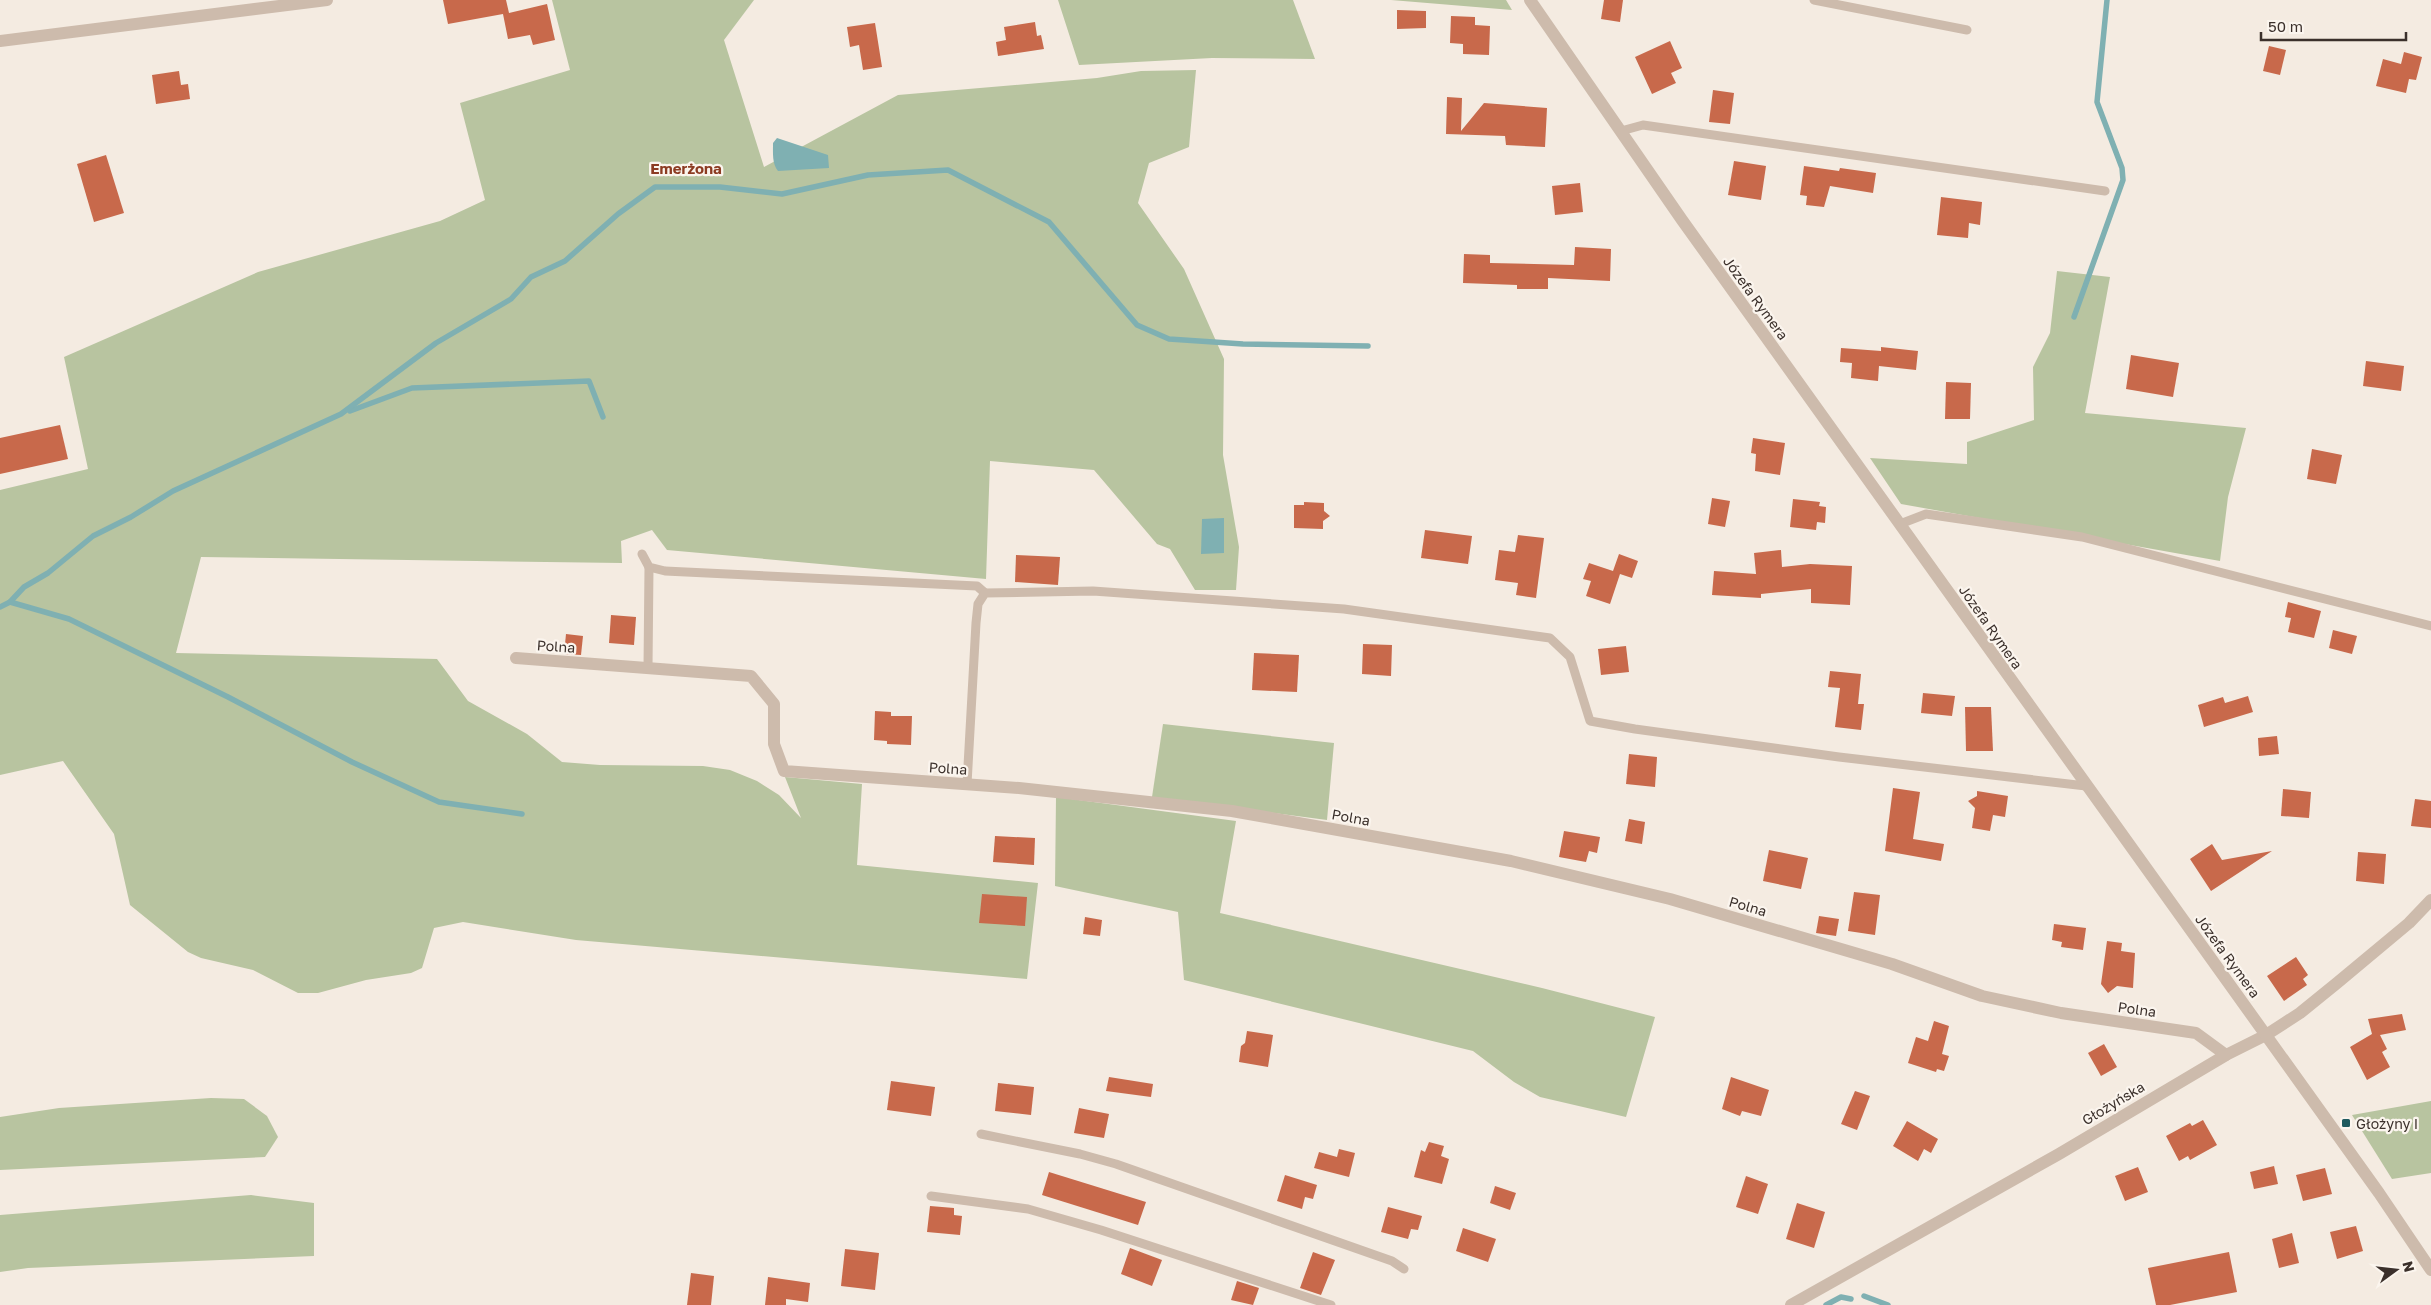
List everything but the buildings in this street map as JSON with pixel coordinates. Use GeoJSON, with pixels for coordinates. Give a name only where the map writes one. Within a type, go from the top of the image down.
{"type":"FeatureCollection","features":[{"type":"Feature","properties":{"kind":"street"},"geometry":{"type":"LineString","coordinates":[[0,41],[278,3],[327,0]]}},
{"type":"Feature","properties":{"kind":"street","name":"Józefa Rymera"},"geometry":{"type":"LineString","coordinates":[[1530,0],[2086,786],[2379,1193],[2431,1270]]}},
{"type":"Feature","properties":{"kind":"street","name":"Polna"},"geometry":{"type":"LineString","coordinates":[[516,658],[751,676],[774,704],[774,744],[784,771],[966,784],[1232,811],[1511,861],[1670,899],[1892,964],[1982,996],[2061,1013],[2196,1033],[2226,1055]]}},
{"type":"Feature","properties":{"kind":"street","name":"Głożyńska"},"geometry":{"type":"LineString","coordinates":[[1791,1305],[2059,1154],[2226,1055],[2266,1035],[2300,1013],[2337,983],[2431,900]]}},
{"type":"Feature","properties":{"kind":"lane"},"geometry":{"type":"LineString","coordinates":[[1814,0],[1967,30]]}},
{"type":"Feature","properties":{"kind":"lane"},"geometry":{"type":"LineString","coordinates":[[1621,131],[1642,125],[2105,191]]}},
{"type":"Feature","properties":{"kind":"lane"},"geometry":{"type":"LineString","coordinates":[[1900,524],[1926,514],[2082,537],[2431,626]]}},
{"type":"Feature","properties":{"kind":"lane"},"geometry":{"type":"LineString","coordinates":[[642,554],[649,567],[648,667]]}},
{"type":"Feature","properties":{"kind":"lane"},"geometry":{"type":"LineString","coordinates":[[649,567],[666,570],[977,586],[985,593],[1093,591],[1344,609],[1550,638],[1570,657],[1590,721],[1635,729],[1830,755],[2086,786]]}},
{"type":"Feature","properties":{"kind":"lane"},"geometry":{"type":"LineString","coordinates":[[966,784],[976,623],[978,604],[985,593]]}},
{"type":"Feature","properties":{"kind":"lane"},"geometry":{"type":"LineString","coordinates":[[982,1134],[1080,1154],[1116,1164],[1392,1261],[1404,1269]]}},
{"type":"Feature","properties":{"kind":"lane"},"geometry":{"type":"LineString","coordinates":[[931,1196],[1028,1210],[1101,1230],[1331,1305]]}},
{"type":"Feature","properties":{"kind":"green space"},"geometry":{"type":"Polygon","coordinates":[[[552,0],[754,0],[724,40],[764,167],[898,95],[1097,78],[1141,71],[1196,70],[1189,147],[1149,163],[1138,203],[1184,269],[1224,359],[1223,455],[1239,547],[1236,590],[1195,590],[1170,549],[1157,544],[1094,470],[990,461],[986,579],[667,550],[652,530],[621,541],[622,563],[201,557],[176,653],[437,659],[468,701],[527,734],[562,762],[600,765],[703,766],[730,770],[757,781],[779,795],[801,818],[785,777],[862,784],[857,865],[1038,883],[1027,979],[576,940],[463,922],[434,928],[422,968],[411,973],[366,980],[318,993],[298,993],[253,970],[201,958],[188,952],[130,905],[114,834],[63,761],[0,775],[0,490],[88,469],[64,357],[258,272],[440,221],[485,200],[460,103],[570,70],[552,0]]]}},
{"type":"Feature","properties":{"kind":"green space"},"geometry":{"type":"Polygon","coordinates":[[[1058,0],[1293,0],[1315,59],[1212,58],[1079,65],[1058,0]]]}},
{"type":"Feature","properties":{"kind":"green space"},"geometry":{"type":"Polygon","coordinates":[[[1391,0],[1506,0],[1512,10],[1391,0]]]}},
{"type":"Feature","properties":{"kind":"green space"},"geometry":{"type":"Polygon","coordinates":[[[2057,271],[2110,277],[2085,413],[2246,428],[2228,497],[2220,561],[1901,504],[1870,458],[1967,464],[1967,442],[2034,420],[2033,367],[2050,333],[2057,271]]]}},
{"type":"Feature","properties":{"kind":"green space"},"geometry":{"type":"Polygon","coordinates":[[[1163,724],[1334,743],[1327,820],[1152,797],[1163,724]]]}},
{"type":"Feature","properties":{"kind":"green space"},"geometry":{"type":"Polygon","coordinates":[[[1056,797],[1236,821],[1220,913],[1542,988],[1655,1017],[1626,1117],[1540,1097],[1514,1082],[1473,1051],[1184,980],[1178,912],[1055,886],[1056,797]]]}},
{"type":"Feature","properties":{"kind":"green space"},"geometry":{"type":"Polygon","coordinates":[[[211,1098],[244,1099],[267,1116],[278,1137],[265,1157],[0,1170],[0,1117],[59,1108],[211,1098]]]}},
{"type":"Feature","properties":{"kind":"green space"},"geometry":{"type":"Polygon","coordinates":[[[2431,1101],[2431,1173],[2392,1179],[2352,1115],[2431,1101]]]}},
{"type":"Feature","properties":{"kind":"green space"},"geometry":{"type":"Polygon","coordinates":[[[251,1195],[314,1203],[314,1256],[28,1268],[0,1272],[0,1215],[251,1195]]]}},
{"type":"Feature","properties":{"kind":"water"},"geometry":{"type":"Polygon","coordinates":[[[777,138],[828,155],[829,168],[778,171],[773,154],[773,143],[777,138]]]}},
{"type":"Feature","properties":{"kind":"water"},"geometry":{"type":"Polygon","coordinates":[[[1224,518],[1224,553],[1201,554],[1202,519],[1224,518]]]}},
{"type":"Feature","properties":{"kind":"waterway"},"geometry":{"type":"LineString","coordinates":[[2074,317],[2123,180],[2122,168],[2097,102],[2107,0]]}},
{"type":"Feature","properties":{"kind":"waterway"},"geometry":{"type":"LineString","coordinates":[[0,607],[10,602],[24,587],[48,573],[93,536],[131,517],[173,491],[341,414],[436,343],[511,299],[531,277],[565,261],[618,214],[655,187],[720,187],[782,194],[868,175],[948,170],[1049,222],[1137,325],[1169,339],[1243,344],[1368,346]]}},
{"type":"Feature","properties":{"kind":"waterway"},"geometry":{"type":"LineString","coordinates":[[350,411],[412,388],[589,381],[603,417]]}},
{"type":"Feature","properties":{"kind":"waterway"},"geometry":{"type":"LineString","coordinates":[[10,602],[69,619],[228,697],[352,762],[439,802],[522,814]]}},
{"type":"Feature","properties":{"kind":"waterway"},"geometry":{"type":"LineString","coordinates":[[1864,1296],[1888,1305]]}},
{"type":"Feature","properties":{"kind":"waterway"},"geometry":{"type":"LineString","coordinates":[[1826,1305],[1841,1297],[1851,1299]]}},
{"type":"Feature","properties":{"kind":"place","name":"Głożyny I"},"geometry":{"type":"Point","coordinates":[2346,1123]}},
{"type":"Feature","properties":{"kind":"district","name":"Emerżona"},"geometry":{"type":"Point","coordinates":[686,168]}}]}
